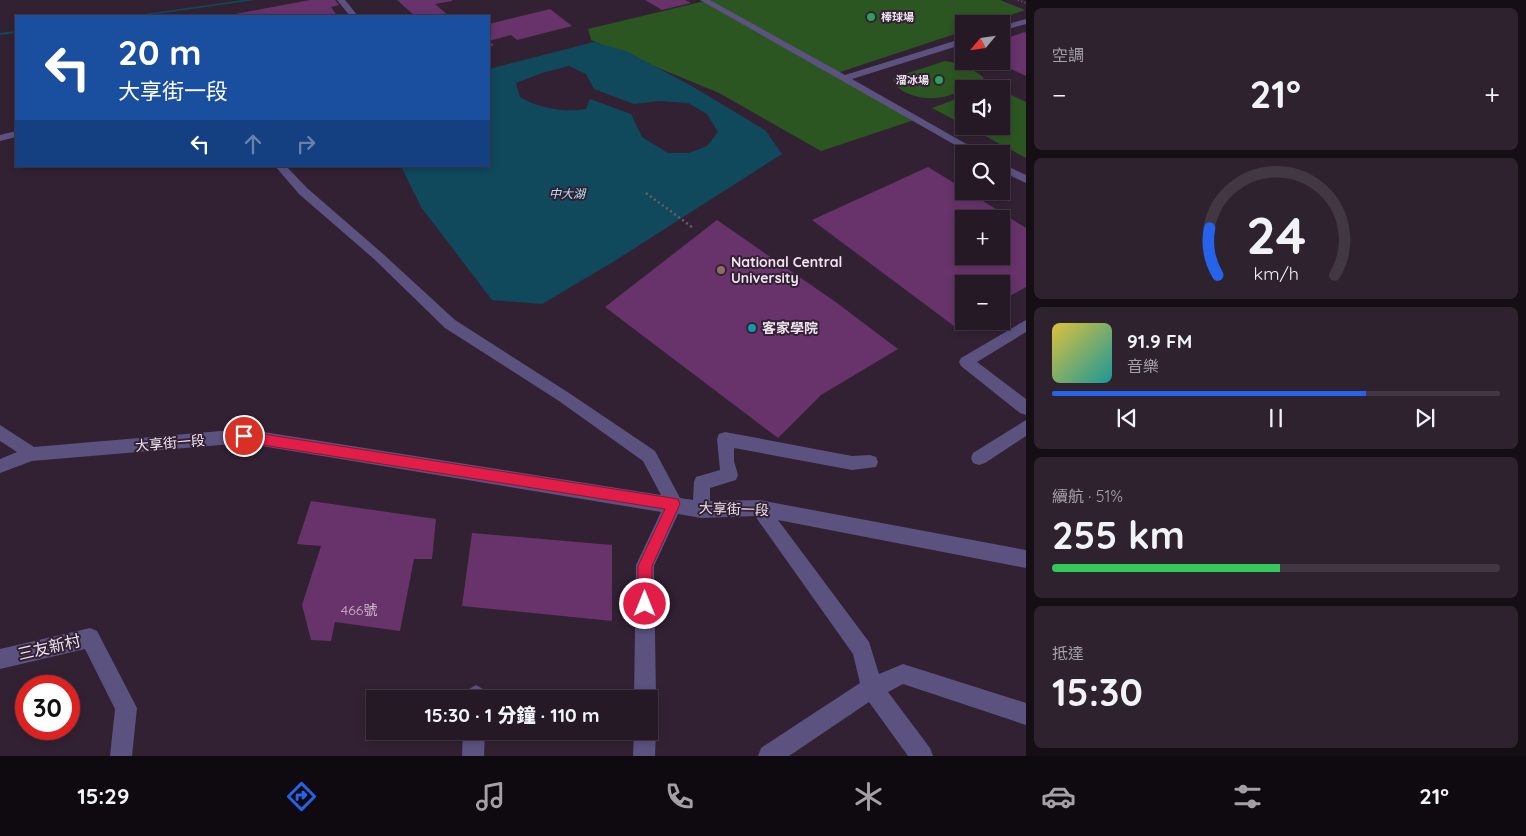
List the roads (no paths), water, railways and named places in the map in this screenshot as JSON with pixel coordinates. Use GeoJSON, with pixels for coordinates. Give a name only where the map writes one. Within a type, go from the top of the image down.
{"type":"FeatureCollection","features":[{"type":"Feature","properties":{"kind":"street"},"geometry":{"type":"LineString","coordinates":[[341,0],[353,15]]}},
{"type":"Feature","properties":{"kind":"street"},"geometry":{"type":"LineString","coordinates":[[704,0],[963,145]]}},
{"type":"Feature","properties":{"kind":"street"},"geometry":{"type":"LineString","coordinates":[[1010,26],[1026,21]]}},
{"type":"Feature","properties":{"kind":"street"},"geometry":{"type":"LineString","coordinates":[[844,78],[955,44]]}},
{"type":"Feature","properties":{"kind":"street"},"geometry":{"type":"LineString","coordinates":[[0,138],[15,134]]}},
{"type":"Feature","properties":{"kind":"street"},"geometry":{"type":"LineString","coordinates":[[281,167],[303,191],[378,256],[450,324],[564,397],[649,456],[674,504],[645,566],[645,690]]}},
{"type":"Feature","properties":{"kind":"street"},"geometry":{"type":"LineString","coordinates":[[1010,171],[1026,180]]}},
{"type":"Feature","properties":{"kind":"street"},"geometry":{"type":"LineString","coordinates":[[1023,330],[966,362],[1026,408]]}},
{"type":"Feature","properties":{"kind":"street"},"geometry":{"type":"LineString","coordinates":[[979,458],[1026,427]]}},
{"type":"Feature","properties":{"kind":"street"},"geometry":{"type":"LineString","coordinates":[[0,432],[32,454]]}},
{"type":"Feature","properties":{"kind":"street","name":"大享街一段"},"geometry":{"type":"LineString","coordinates":[[0,466],[32,454],[244,436],[674,504],[701,510],[759,508],[1026,559]]}},
{"type":"Feature","properties":{"kind":"street"},"geometry":{"type":"LineString","coordinates":[[701,510],[702,482],[730,475],[726,461],[724,439],[852,463],[870,462]]}},
{"type":"Feature","properties":{"kind":"street"},"geometry":{"type":"LineString","coordinates":[[759,508],[862,649],[872,688],[922,756]]}},
{"type":"Feature","properties":{"kind":"street","name":"三友新村"},"geometry":{"type":"LineString","coordinates":[[0,659],[90,638],[126,708],[121,756]]}},
{"type":"Feature","properties":{"kind":"street"},"geometry":{"type":"LineString","coordinates":[[769,756],[872,688],[903,674],[1026,714]]}},
{"type":"Feature","properties":{"kind":"street"},"geometry":{"type":"LineString","coordinates":[[473,756],[474,740]]}},
{"type":"Feature","properties":{"kind":"street"},"geometry":{"type":"LineString","coordinates":[[644,740],[644,756]]}},
{"type":"Feature","properties":{"kind":"water","name":"中大湖"},"geometry":{"type":"Polygon","coordinates":[[[594,42],[626,51],[690,85],[765,130],[782,154],[613,262],[542,304],[492,300],[421,207],[401,167],[490,167],[490,69],[594,42]],[[569,66],[542,73],[516,83],[520,97],[543,107],[561,110],[586,109],[590,99],[631,114],[642,137],[668,153],[689,153],[707,146],[718,132],[707,114],[688,103],[659,101],[634,104],[594,89],[586,74],[569,66]]]}},
{"type":"Feature","properties":{"kind":"waterway"},"geometry":{"type":"LineString","coordinates":[[140,15],[253,0]]}},
{"type":"Feature","properties":{"kind":"waterway"},"geometry":{"type":"LineString","coordinates":[[0,34],[15,32]]}},
{"type":"Feature","properties":{"kind":"place","name":"棒球場"},"geometry":{"type":"Point","coordinates":[871,17]}},
{"type":"Feature","properties":{"kind":"place","name":"溜冰場"},"geometry":{"type":"Point","coordinates":[939,80]}},
{"type":"Feature","properties":{"kind":"place","name":"National Central University"},"geometry":{"type":"Point","coordinates":[721,270]}},
{"type":"Feature","properties":{"kind":"place","name":"客家學院"},"geometry":{"type":"Point","coordinates":[752,328]}}]}
